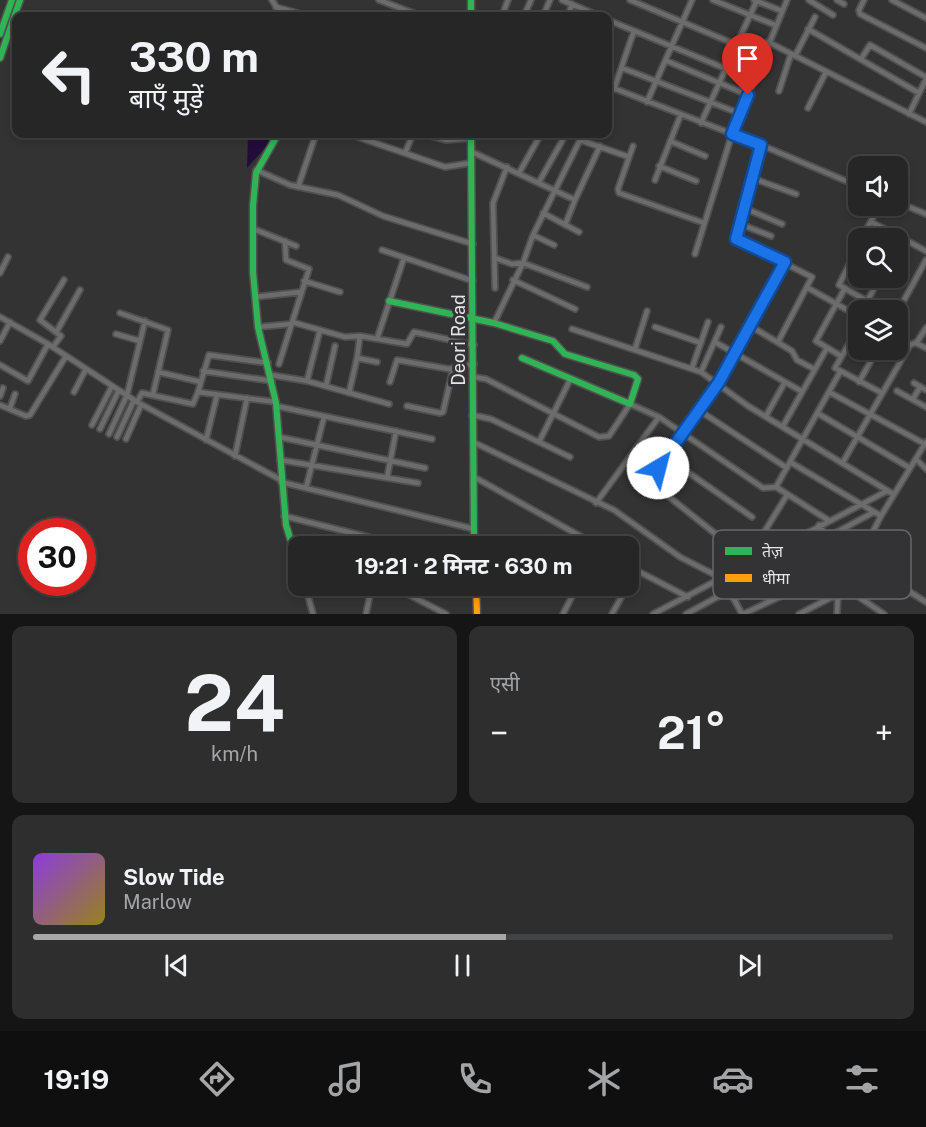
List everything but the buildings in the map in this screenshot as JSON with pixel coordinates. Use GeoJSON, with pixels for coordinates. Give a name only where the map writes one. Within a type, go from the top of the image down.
{"type":"FeatureCollection","features":[{"type":"Feature","properties":{"kind":"main road"},"geometry":{"type":"LineString","coordinates":[[0,34],[12,0]]}},
{"type":"Feature","properties":{"kind":"main road"},"geometry":{"type":"LineString","coordinates":[[0,58],[12,23]]}},
{"type":"Feature","properties":{"kind":"main road"},"geometry":{"type":"LineString","coordinates":[[276,138],[271,152],[256,170],[255,297],[258,327],[276,404],[284,516],[290,536]]}},
{"type":"Feature","properties":{"kind":"main road","name":"Deori Road"},"geometry":{"type":"LineString","coordinates":[[471,138],[474,536]]}},
{"type":"Feature","properties":{"kind":"main road"},"geometry":{"type":"LineString","coordinates":[[389,301],[494,323],[553,341],[565,354],[634,375],[638,379],[630,404],[522,358]]}},
{"type":"Feature","properties":{"kind":"main road"},"geometry":{"type":"LineString","coordinates":[[476,596],[477,614]]}},
{"type":"Feature","properties":{"kind":"street"},"geometry":{"type":"LineString","coordinates":[[272,0],[279,12]]}},
{"type":"Feature","properties":{"kind":"street"},"geometry":{"type":"LineString","coordinates":[[379,0],[410,12]]}},
{"type":"Feature","properties":{"kind":"street"},"geometry":{"type":"LineString","coordinates":[[630,0],[682,20],[762,56]]}},
{"type":"Feature","properties":{"kind":"street"},"geometry":{"type":"LineString","coordinates":[[647,102],[692,0]]}},
{"type":"Feature","properties":{"kind":"street"},"geometry":{"type":"LineString","coordinates":[[712,0],[775,25]]}},
{"type":"Feature","properties":{"kind":"street"},"geometry":{"type":"LineString","coordinates":[[701,123],[756,0],[782,11]]}},
{"type":"Feature","properties":{"kind":"street"},"geometry":{"type":"LineString","coordinates":[[695,254],[732,134],[762,56],[787,0]]}},
{"type":"Feature","properties":{"kind":"street"},"geometry":{"type":"LineString","coordinates":[[808,0],[833,15]]}},
{"type":"Feature","properties":{"kind":"street"},"geometry":{"type":"LineString","coordinates":[[837,0],[844,4]]}},
{"type":"Feature","properties":{"kind":"street"},"geometry":{"type":"LineString","coordinates":[[864,0],[859,10],[860,14],[926,48]]}},
{"type":"Feature","properties":{"kind":"street"},"geometry":{"type":"LineString","coordinates":[[892,0],[926,18]]}},
{"type":"Feature","properties":{"kind":"street"},"geometry":{"type":"LineString","coordinates":[[567,2],[586,12]]}},
{"type":"Feature","properties":{"kind":"street"},"geometry":{"type":"LineString","coordinates":[[276,7],[294,12]]}},
{"type":"Feature","properties":{"kind":"street"},"geometry":{"type":"LineString","coordinates":[[779,91],[793,55],[815,17]]}},
{"type":"Feature","properties":{"kind":"street"},"geometry":{"type":"LineString","coordinates":[[612,22],[753,80]]}},
{"type":"Feature","properties":{"kind":"street"},"geometry":{"type":"LineString","coordinates":[[808,29],[919,93]]}},
{"type":"Feature","properties":{"kind":"street"},"geometry":{"type":"LineString","coordinates":[[634,31],[614,88],[848,182]]}},
{"type":"Feature","properties":{"kind":"street"},"geometry":{"type":"LineString","coordinates":[[768,42],[926,122]]}},
{"type":"Feature","properties":{"kind":"street"},"geometry":{"type":"LineString","coordinates":[[861,59],[870,45],[926,78],[909,114]]}},
{"type":"Feature","properties":{"kind":"street"},"geometry":{"type":"LineString","coordinates":[[667,61],[717,84],[748,95]]}},
{"type":"Feature","properties":{"kind":"street"},"geometry":{"type":"LineString","coordinates":[[622,68],[741,114]]}},
{"type":"Feature","properties":{"kind":"street"},"geometry":{"type":"LineString","coordinates":[[808,108],[826,72]]}},
{"type":"Feature","properties":{"kind":"street"},"geometry":{"type":"LineString","coordinates":[[655,180],[681,114]]}},
{"type":"Feature","properties":{"kind":"street"},"geometry":{"type":"LineString","coordinates":[[298,187],[315,138]]}},
{"type":"Feature","properties":{"kind":"street"},"geometry":{"type":"LineString","coordinates":[[361,138],[445,167],[471,163]]}},
{"type":"Feature","properties":{"kind":"street"},"geometry":{"type":"LineString","coordinates":[[405,153],[411,138]]}},
{"type":"Feature","properties":{"kind":"street"},"geometry":{"type":"LineString","coordinates":[[439,138],[447,140],[459,138]]}},
{"type":"Feature","properties":{"kind":"street"},"geometry":{"type":"LineString","coordinates":[[519,173],[539,138]]}},
{"type":"Feature","properties":{"kind":"street"},"geometry":{"type":"LineString","coordinates":[[539,182],[564,138]]}},
{"type":"Feature","properties":{"kind":"street"},"geometry":{"type":"LineString","coordinates":[[494,323],[523,263],[533,234],[580,140],[629,157]]}},
{"type":"Feature","properties":{"kind":"street"},"geometry":{"type":"LineString","coordinates":[[670,141],[705,156]]}},
{"type":"Feature","properties":{"kind":"street"},"geometry":{"type":"LineString","coordinates":[[761,145],[737,240],[811,275],[812,279],[778,342]]}},
{"type":"Feature","properties":{"kind":"street"},"geometry":{"type":"LineString","coordinates":[[566,225],[600,146]]}},
{"type":"Feature","properties":{"kind":"street"},"geometry":{"type":"LineString","coordinates":[[633,146],[618,189],[620,193],[704,224]]}},
{"type":"Feature","properties":{"kind":"street"},"geometry":{"type":"LineString","coordinates":[[472,152],[576,200]]}},
{"type":"Feature","properties":{"kind":"street"},"geometry":{"type":"LineString","coordinates":[[659,166],[696,181]]}},
{"type":"Feature","properties":{"kind":"street"},"geometry":{"type":"LineString","coordinates":[[495,288],[493,203],[507,167]]}},
{"type":"Feature","properties":{"kind":"street"},"geometry":{"type":"LineString","coordinates":[[256,170],[298,187],[338,195],[383,216],[473,244]]}},
{"type":"Feature","properties":{"kind":"street"},"geometry":{"type":"LineString","coordinates":[[752,178],[796,194]]}},
{"type":"Feature","properties":{"kind":"street"},"geometry":{"type":"LineString","coordinates":[[908,207],[926,214]]}},
{"type":"Feature","properties":{"kind":"street"},"geometry":{"type":"LineString","coordinates":[[744,208],[782,224]]}},
{"type":"Feature","properties":{"kind":"street"},"geometry":{"type":"LineString","coordinates":[[543,213],[579,232]]}},
{"type":"Feature","properties":{"kind":"street"},"geometry":{"type":"LineString","coordinates":[[868,228],[874,216]]}},
{"type":"Feature","properties":{"kind":"street"},"geometry":{"type":"LineString","coordinates":[[871,222],[883,228]]}},
{"type":"Feature","properties":{"kind":"street"},"geometry":{"type":"LineString","coordinates":[[740,224],[771,236]]}},
{"type":"Feature","properties":{"kind":"street"},"geometry":{"type":"LineString","coordinates":[[254,229],[296,246]]}},
{"type":"Feature","properties":{"kind":"street"},"geometry":{"type":"LineString","coordinates":[[533,234],[554,245]]}},
{"type":"Feature","properties":{"kind":"street"},"geometry":{"type":"LineString","coordinates":[[279,364],[308,268],[286,260],[285,241]]}},
{"type":"Feature","properties":{"kind":"street"},"geometry":{"type":"LineString","coordinates":[[908,241],[926,251]]}},
{"type":"Feature","properties":{"kind":"street"},"geometry":{"type":"LineString","coordinates":[[382,250],[472,281]]}},
{"type":"Feature","properties":{"kind":"street"},"geometry":{"type":"LineString","coordinates":[[0,273],[8,257]]}},
{"type":"Feature","properties":{"kind":"street"},"geometry":{"type":"LineString","coordinates":[[376,339],[404,258]]}},
{"type":"Feature","properties":{"kind":"street"},"geometry":{"type":"LineString","coordinates":[[495,258],[512,264],[523,263],[587,287]]}},
{"type":"Feature","properties":{"kind":"street"},"geometry":{"type":"LineString","coordinates":[[904,300],[926,260]]}},
{"type":"Feature","properties":{"kind":"street"},"geometry":{"type":"LineString","coordinates":[[713,532],[649,482],[719,382],[752,327],[785,262]]}},
{"type":"Feature","properties":{"kind":"street"},"geometry":{"type":"LineString","coordinates":[[848,266],[839,283],[865,300]]}},
{"type":"Feature","properties":{"kind":"street"},"geometry":{"type":"LineString","coordinates":[[0,365],[28,381],[51,346],[61,338],[57,331],[40,320],[64,280]]}},
{"type":"Feature","properties":{"kind":"street"},"geometry":{"type":"LineString","coordinates":[[513,280],[575,309]]}},
{"type":"Feature","properties":{"kind":"street"},"geometry":{"type":"LineString","coordinates":[[304,281],[340,292]]}},
{"type":"Feature","properties":{"kind":"street"},"geometry":{"type":"LineString","coordinates":[[808,288],[848,311]]}},
{"type":"Feature","properties":{"kind":"street"},"geometry":{"type":"LineString","coordinates":[[842,357],[816,341],[844,288]]}},
{"type":"Feature","properties":{"kind":"street"},"geometry":{"type":"LineString","coordinates":[[57,331],[80,290]]}},
{"type":"Feature","properties":{"kind":"street"},"geometry":{"type":"LineString","coordinates":[[255,297],[301,292]]}},
{"type":"Feature","properties":{"kind":"street"},"geometry":{"type":"LineString","coordinates":[[635,349],[647,311]]}},
{"type":"Feature","properties":{"kind":"street"},"geometry":{"type":"LineString","coordinates":[[120,313],[168,330],[153,394]]}},
{"type":"Feature","properties":{"kind":"street"},"geometry":{"type":"LineString","coordinates":[[0,317],[51,346],[137,402],[281,481],[474,529]]}},
{"type":"Feature","properties":{"kind":"street"},"geometry":{"type":"LineString","coordinates":[[109,434],[127,395],[145,321]]}},
{"type":"Feature","properties":{"kind":"street"},"geometry":{"type":"LineString","coordinates":[[0,341],[10,322]]}},
{"type":"Feature","properties":{"kind":"street"},"geometry":{"type":"LineString","coordinates":[[692,368],[708,322]]}},
{"type":"Feature","properties":{"kind":"street"},"geometry":{"type":"LineString","coordinates":[[258,327],[292,323],[345,337],[360,336],[407,344],[414,332],[474,345]]}},
{"type":"Feature","properties":{"kind":"street"},"geometry":{"type":"LineString","coordinates":[[655,327],[701,342]]}},
{"type":"Feature","properties":{"kind":"street"},"geometry":{"type":"LineString","coordinates":[[701,372],[721,327]]}},
{"type":"Feature","properties":{"kind":"street"},"geometry":{"type":"LineString","coordinates":[[752,327],[792,351],[797,360],[814,369]]}},
{"type":"Feature","properties":{"kind":"street"},"geometry":{"type":"LineString","coordinates":[[843,462],[880,393],[910,345],[916,343],[926,328]]}},
{"type":"Feature","properties":{"kind":"street"},"geometry":{"type":"LineString","coordinates":[[572,329],[701,372],[719,382],[766,416],[893,494]]}},
{"type":"Feature","properties":{"kind":"street"},"geometry":{"type":"LineString","coordinates":[[307,381],[320,330]]}},
{"type":"Feature","properties":{"kind":"street"},"geometry":{"type":"LineString","coordinates":[[117,334],[140,341]]}},
{"type":"Feature","properties":{"kind":"street"},"geometry":{"type":"LineString","coordinates":[[349,393],[360,336]]}},
{"type":"Feature","properties":{"kind":"street"},"geometry":{"type":"LineString","coordinates":[[714,342],[801,391]]}},
{"type":"Feature","properties":{"kind":"street"},"geometry":{"type":"LineString","coordinates":[[916,343],[926,348]]}},
{"type":"Feature","properties":{"kind":"street"},"geometry":{"type":"LineString","coordinates":[[326,386],[335,346]]}},
{"type":"Feature","properties":{"kind":"street"},"geometry":{"type":"LineString","coordinates":[[848,346],[835,368],[880,393]]}},
{"type":"Feature","properties":{"kind":"street"},"geometry":{"type":"LineString","coordinates":[[783,426],[827,348]]}},
{"type":"Feature","properties":{"kind":"street"},"geometry":{"type":"LineString","coordinates":[[126,439],[140,393],[193,404],[207,358],[211,355],[268,363]]}},
{"type":"Feature","properties":{"kind":"street"},"geometry":{"type":"LineString","coordinates":[[0,405],[26,416],[30,415],[66,356]]}},
{"type":"Feature","properties":{"kind":"street"},"geometry":{"type":"LineString","coordinates":[[357,358],[377,362]]}},
{"type":"Feature","properties":{"kind":"street"},"geometry":{"type":"LineString","coordinates":[[390,382],[397,360],[453,369],[474,364]]}},
{"type":"Feature","properties":{"kind":"street"},"geometry":{"type":"LineString","coordinates":[[859,382],[871,360]]}},
{"type":"Feature","properties":{"kind":"street"},"geometry":{"type":"LineString","coordinates":[[74,392],[86,369]]}},
{"type":"Feature","properties":{"kind":"street"},"geometry":{"type":"LineString","coordinates":[[407,406],[443,412],[453,369]]}},
{"type":"Feature","properties":{"kind":"street"},"geometry":{"type":"LineString","coordinates":[[203,371],[307,381],[389,404]]}},
{"type":"Feature","properties":{"kind":"street"},"geometry":{"type":"LineString","coordinates":[[158,372],[201,382]]}},
{"type":"Feature","properties":{"kind":"street"},"geometry":{"type":"LineString","coordinates":[[776,487],[840,372]]}},
{"type":"Feature","properties":{"kind":"street"},"geometry":{"type":"LineString","coordinates":[[474,377],[486,379],[605,438],[630,404],[659,417],[763,488],[776,487],[828,520]]}},
{"type":"Feature","properties":{"kind":"street"},"geometry":{"type":"LineString","coordinates":[[539,442],[570,380]]}},
{"type":"Feature","properties":{"kind":"street"},"geometry":{"type":"LineString","coordinates":[[766,416],[785,382]]}},
{"type":"Feature","properties":{"kind":"street"},"geometry":{"type":"LineString","coordinates":[[914,383],[926,390]]}},
{"type":"Feature","properties":{"kind":"street"},"geometry":{"type":"LineString","coordinates":[[93,425],[112,386]]}},
{"type":"Feature","properties":{"kind":"street"},"geometry":{"type":"LineString","coordinates":[[913,399],[920,387]]}},
{"type":"Feature","properties":{"kind":"street"},"geometry":{"type":"LineString","coordinates":[[0,396],[3,388]]}},
{"type":"Feature","properties":{"kind":"street"},"geometry":{"type":"LineString","coordinates":[[100,429],[119,390]]}},
{"type":"Feature","properties":{"kind":"street"},"geometry":{"type":"LineString","coordinates":[[897,391],[926,407]]}},
{"type":"Feature","properties":{"kind":"street"},"geometry":{"type":"LineString","coordinates":[[198,392],[247,398],[324,417],[432,439]]}},
{"type":"Feature","properties":{"kind":"street"},"geometry":{"type":"LineString","coordinates":[[829,392],[925,443],[873,530]]}},
{"type":"Feature","properties":{"kind":"street"},"geometry":{"type":"LineString","coordinates":[[10,408],[15,394]]}},
{"type":"Feature","properties":{"kind":"street"},"geometry":{"type":"LineString","coordinates":[[206,440],[217,395]]}},
{"type":"Feature","properties":{"kind":"street"},"geometry":{"type":"LineString","coordinates":[[235,456],[247,398]]}},
{"type":"Feature","properties":{"kind":"street"},"geometry":{"type":"LineString","coordinates":[[117,437],[137,402]]}},
{"type":"Feature","properties":{"kind":"street"},"geometry":{"type":"LineString","coordinates":[[700,411],[787,468]]}},
{"type":"Feature","properties":{"kind":"street"},"geometry":{"type":"LineString","coordinates":[[817,413],[910,468]]}},
{"type":"Feature","properties":{"kind":"street"},"geometry":{"type":"LineString","coordinates":[[472,415],[491,419],[570,457]]}},
{"type":"Feature","properties":{"kind":"street"},"geometry":{"type":"LineString","coordinates":[[306,488],[324,417]]}},
{"type":"Feature","properties":{"kind":"street"},"geometry":{"type":"LineString","coordinates":[[596,503],[659,417]]}},
{"type":"Feature","properties":{"kind":"street"},"geometry":{"type":"LineString","coordinates":[[387,478],[396,431]]}},
{"type":"Feature","properties":{"kind":"street"},"geometry":{"type":"LineString","coordinates":[[279,437],[425,468]]}},
{"type":"Feature","properties":{"kind":"street"},"geometry":{"type":"LineString","coordinates":[[473,442],[614,510],[663,546],[713,574]]}},
{"type":"Feature","properties":{"kind":"street"},"geometry":{"type":"LineString","coordinates":[[666,457],[752,517]]}},
{"type":"Feature","properties":{"kind":"street"},"geometry":{"type":"LineString","coordinates":[[916,459],[926,469]]}},
{"type":"Feature","properties":{"kind":"street"},"geometry":{"type":"LineString","coordinates":[[280,460],[418,483]]}},
{"type":"Feature","properties":{"kind":"street"},"geometry":{"type":"LineString","coordinates":[[790,462],[881,516]]}},
{"type":"Feature","properties":{"kind":"street"},"geometry":{"type":"LineString","coordinates":[[474,477],[580,536]]}},
{"type":"Feature","properties":{"kind":"street"},"geometry":{"type":"LineString","coordinates":[[810,530],[887,491]]}},
{"type":"Feature","properties":{"kind":"street"},"geometry":{"type":"LineString","coordinates":[[766,530],[787,495]]}},
{"type":"Feature","properties":{"kind":"street"},"geometry":{"type":"LineString","coordinates":[[841,530],[874,512]]}},
{"type":"Feature","properties":{"kind":"street"},"geometry":{"type":"LineString","coordinates":[[284,516],[364,536]]}},
{"type":"Feature","properties":{"kind":"street"},"geometry":{"type":"LineString","coordinates":[[819,525],[822,530]]}},
{"type":"Feature","properties":{"kind":"street"},"geometry":{"type":"LineString","coordinates":[[639,572],[688,597]]}},
{"type":"Feature","properties":{"kind":"street"},"geometry":{"type":"LineString","coordinates":[[653,614],[713,584]]}},
{"type":"Feature","properties":{"kind":"street"},"geometry":{"type":"LineString","coordinates":[[911,593],[926,602]]}},
{"type":"Feature","properties":{"kind":"street"},"geometry":{"type":"LineString","coordinates":[[308,596],[312,614]]}},
{"type":"Feature","properties":{"kind":"street"},"geometry":{"type":"LineString","coordinates":[[366,614],[370,596]]}},
{"type":"Feature","properties":{"kind":"street"},"geometry":{"type":"LineString","coordinates":[[411,596],[446,614]]}},
{"type":"Feature","properties":{"kind":"street"},"geometry":{"type":"LineString","coordinates":[[563,614],[572,596]]}},
{"type":"Feature","properties":{"kind":"street"},"geometry":{"type":"LineString","coordinates":[[612,614],[621,596]]}},
{"type":"Feature","properties":{"kind":"street"},"geometry":{"type":"LineString","coordinates":[[686,614],[715,599]]}},
{"type":"Feature","properties":{"kind":"street"},"geometry":{"type":"LineString","coordinates":[[735,599],[743,614],[775,599]]}},
{"type":"Feature","properties":{"kind":"street"},"geometry":{"type":"LineString","coordinates":[[799,614],[828,599]]}},
{"type":"Feature","properties":{"kind":"street"},"geometry":{"type":"LineString","coordinates":[[837,614],[838,599]]}},
{"type":"Feature","properties":{"kind":"street"},"geometry":{"type":"LineString","coordinates":[[862,599],[884,614]]}},
{"type":"Feature","properties":{"kind":"shaded area"},"geometry":{"type":"Polygon","coordinates":[[[248,138],[274,138],[247,168],[248,138]]]}},
{"type":"Feature","properties":{"kind":"traffic: fast"},"geometry":{"type":"LineString","coordinates":[[0,34],[12,0]]}},
{"type":"Feature","properties":{"kind":"traffic: fast"},"geometry":{"type":"LineString","coordinates":[[16,12],[20,0]]}},
{"type":"Feature","properties":{"kind":"traffic: fast"},"geometry":{"type":"LineString","coordinates":[[471,0],[471,12]]}},
{"type":"Feature","properties":{"kind":"traffic: fast"},"geometry":{"type":"LineString","coordinates":[[0,58],[12,23]]}},
{"type":"Feature","properties":{"kind":"traffic: fast"},"geometry":{"type":"LineString","coordinates":[[276,138],[256,173],[253,206],[253,272],[258,327],[276,403],[286,525],[289,536]]}},
{"type":"Feature","properties":{"kind":"traffic: fast"},"geometry":{"type":"LineString","coordinates":[[471,138],[474,536]]}},
{"type":"Feature","properties":{"kind":"traffic: fast"},"geometry":{"type":"LineString","coordinates":[[389,301],[494,323],[553,341],[565,354],[634,375],[638,379],[630,404],[522,358]]}},
{"type":"Feature","properties":{"kind":"traffic: slow"},"geometry":{"type":"LineString","coordinates":[[476,596],[477,614]]}},
{"type":"Feature","properties":{"kind":"route"},"geometry":{"type":"LineString","coordinates":[[658,468],[719,382],[752,327],[785,262],[736,239],[761,145],[732,134],[748,95]]}}]}
